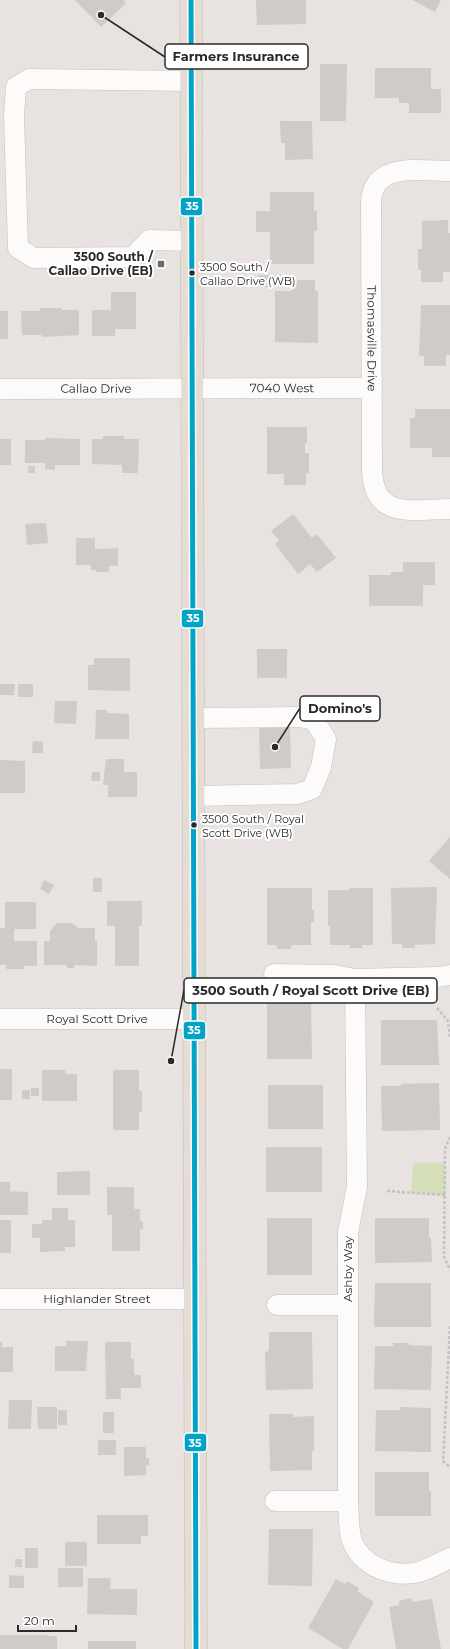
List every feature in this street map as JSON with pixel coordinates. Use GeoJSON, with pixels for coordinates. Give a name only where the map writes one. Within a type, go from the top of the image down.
{"type":"FeatureCollection","features":[{"type":"Feature","properties":{"kind":"main road"},"geometry":{"type":"LineString","coordinates":[[192,0],[196,1649]]}},
{"type":"Feature","properties":{"kind":"street"},"geometry":{"type":"LineString","coordinates":[[192,81],[29,79],[16,87],[14,116],[18,248],[34,258],[133,257],[149,240],[192,241]]}},
{"type":"Feature","properties":{"kind":"street","name":"Thomasville Drive"},"geometry":{"type":"LineString","coordinates":[[450,170],[399,171],[387,174],[381,177],[373,188],[371,195],[372,478],[375,490],[381,501],[386,505],[399,509],[450,509]]}},
{"type":"Feature","properties":{"kind":"street","name":"7040 West"},"geometry":{"type":"LineString","coordinates":[[193,389],[372,388]]}},
{"type":"Feature","properties":{"kind":"street","name":"Callao Drive"},"geometry":{"type":"LineString","coordinates":[[0,389],[193,389]]}},
{"type":"Feature","properties":{"kind":"street"},"geometry":{"type":"LineString","coordinates":[[193,718],[300,717],[314,720],[326,739],[321,767],[312,788],[297,794],[194,796]]}},
{"type":"Feature","properties":{"kind":"street"},"geometry":{"type":"LineString","coordinates":[[274,974],[334,975],[355,979],[438,977],[450,975]]}},
{"type":"Feature","properties":{"kind":"street","name":"Ashby Way"},"geometry":{"type":"LineString","coordinates":[[355,979],[357,1186],[348,1225],[348,1501],[352,1540],[362,1557],[378,1568],[403,1574],[421,1572],[450,1558]]}},
{"type":"Feature","properties":{"kind":"street","name":"Royal Scott Drive"},"geometry":{"type":"LineString","coordinates":[[0,1019],[194,1019]]}},
{"type":"Feature","properties":{"kind":"street","name":"Highlander Street"},"geometry":{"type":"LineString","coordinates":[[0,1299],[195,1299]]}},
{"type":"Feature","properties":{"kind":"street"},"geometry":{"type":"LineString","coordinates":[[277,1306],[348,1305]]}},
{"type":"Feature","properties":{"kind":"street"},"geometry":{"type":"LineString","coordinates":[[275,1501],[348,1501]]}},
{"type":"Feature","properties":{"kind":"path"},"geometry":{"type":"LineString","coordinates":[[437,1008],[449,1020],[450,1038]]}},
{"type":"Feature","properties":{"kind":"path"},"geometry":{"type":"LineString","coordinates":[[450,1137],[445,1149],[444,1257],[450,1270]]}},
{"type":"Feature","properties":{"kind":"path"},"geometry":{"type":"LineString","coordinates":[[387,1191],[445,1195]]}},
{"type":"Feature","properties":{"kind":"path"},"geometry":{"type":"LineString","coordinates":[[450,1326],[443,1461],[450,1467]]}},
{"type":"Feature","properties":{"kind":"green space"},"geometry":{"type":"Polygon","coordinates":[[[445,1162],[445,1195],[411,1193],[413,1163],[445,1162]]]}},
{"type":"Feature","properties":{"kind":"building"},"geometry":{"type":"Polygon","coordinates":[[[75,0],[123,0],[126,3],[101,27],[75,0]]]}},
{"type":"Feature","properties":{"kind":"building"},"geometry":{"type":"Polygon","coordinates":[[[256,0],[306,0],[306,24],[257,25],[256,0]]]}},
{"type":"Feature","properties":{"kind":"building"},"geometry":{"type":"Polygon","coordinates":[[[412,0],[441,0],[435,12],[412,0]]]}},
{"type":"Feature","properties":{"kind":"building"},"geometry":{"type":"Polygon","coordinates":[[[320,64],[347,64],[346,121],[320,121],[320,64]]]}},
{"type":"Feature","properties":{"kind":"building"},"geometry":{"type":"Polygon","coordinates":[[[375,68],[431,68],[431,89],[441,89],[441,113],[409,113],[409,103],[399,103],[399,98],[375,98],[375,68]]]}},
{"type":"Feature","properties":{"kind":"building"},"geometry":{"type":"Polygon","coordinates":[[[280,121],[312,121],[313,159],[285,160],[285,143],[281,143],[280,121]]]}},
{"type":"Feature","properties":{"kind":"building"},"geometry":{"type":"Polygon","coordinates":[[[270,192],[314,192],[314,211],[317,211],[317,231],[314,231],[314,264],[270,264],[270,232],[256,232],[256,211],[270,211],[270,192]]]}},
{"type":"Feature","properties":{"kind":"building"},"geometry":{"type":"Polygon","coordinates":[[[448,220],[448,233],[450,233],[450,272],[443,272],[443,282],[421,282],[421,270],[418,270],[418,249],[422,249],[422,221],[448,220]]]}},
{"type":"Feature","properties":{"kind":"building"},"geometry":{"type":"Polygon","coordinates":[[[258,275],[283,275],[283,287],[258,287],[258,275]]]}},
{"type":"Feature","properties":{"kind":"building"},"geometry":{"type":"Polygon","coordinates":[[[292,280],[315,280],[315,291],[318,291],[318,343],[275,342],[275,291],[292,291],[292,280]]]}},
{"type":"Feature","properties":{"kind":"building"},"geometry":{"type":"Polygon","coordinates":[[[111,292],[136,292],[136,329],[115,329],[115,336],[92,336],[92,310],[111,310],[111,292]]]}},
{"type":"Feature","properties":{"kind":"building"},"geometry":{"type":"Polygon","coordinates":[[[421,305],[450,305],[450,355],[446,355],[446,366],[424,366],[424,356],[419,356],[421,305]]]}},
{"type":"Feature","properties":{"kind":"building"},"geometry":{"type":"Polygon","coordinates":[[[40,308],[79,310],[79,335],[42,337],[42,335],[22,335],[21,311],[40,311],[40,308]]]}},
{"type":"Feature","properties":{"kind":"building"},"geometry":{"type":"Polygon","coordinates":[[[0,311],[8,311],[8,339],[0,339],[0,311]]]}},
{"type":"Feature","properties":{"kind":"building"},"geometry":{"type":"Polygon","coordinates":[[[415,409],[450,409],[450,457],[432,457],[432,448],[410,448],[410,418],[415,418],[415,409]]]}},
{"type":"Feature","properties":{"kind":"building"},"geometry":{"type":"Polygon","coordinates":[[[267,427],[307,427],[307,443],[305,443],[305,453],[309,453],[309,473],[306,473],[306,485],[284,485],[284,474],[267,474],[267,427]]]}},
{"type":"Feature","properties":{"kind":"building"},"geometry":{"type":"Polygon","coordinates":[[[103,436],[124,436],[124,439],[139,439],[138,473],[122,473],[122,465],[92,464],[92,439],[103,439],[103,436]]]}},
{"type":"Feature","properties":{"kind":"building"},"geometry":{"type":"Polygon","coordinates":[[[45,438],[80,439],[80,465],[55,465],[55,470],[45,469],[45,463],[25,463],[25,440],[45,440],[45,438]]]}},
{"type":"Feature","properties":{"kind":"building"},"geometry":{"type":"Polygon","coordinates":[[[0,439],[11,439],[11,465],[0,465],[0,439]]]}},
{"type":"Feature","properties":{"kind":"building"},"geometry":{"type":"Polygon","coordinates":[[[28,466],[35,466],[35,473],[28,473],[28,466]]]}},
{"type":"Feature","properties":{"kind":"building"},"geometry":{"type":"Polygon","coordinates":[[[293,514],[312,538],[317,534],[336,558],[317,572],[310,564],[298,574],[275,544],[279,540],[271,531],[293,514]]]}},
{"type":"Feature","properties":{"kind":"building"},"geometry":{"type":"Polygon","coordinates":[[[46,523],[48,543],[27,545],[25,524],[46,523]]]}},
{"type":"Feature","properties":{"kind":"building"},"geometry":{"type":"Polygon","coordinates":[[[76,538],[95,538],[95,549],[118,548],[118,566],[109,566],[109,572],[96,572],[96,570],[91,570],[91,565],[76,565],[76,538]]]}},
{"type":"Feature","properties":{"kind":"building"},"geometry":{"type":"Polygon","coordinates":[[[403,562],[435,562],[435,585],[423,585],[423,606],[369,606],[369,575],[391,575],[391,572],[403,572],[403,562]]]}},
{"type":"Feature","properties":{"kind":"building"},"geometry":{"type":"Polygon","coordinates":[[[257,649],[287,649],[287,678],[257,678],[257,649]]]}},
{"type":"Feature","properties":{"kind":"building"},"geometry":{"type":"Polygon","coordinates":[[[94,658],[130,658],[130,691],[88,690],[88,665],[94,665],[94,658]]]}},
{"type":"Feature","properties":{"kind":"building"},"geometry":{"type":"Polygon","coordinates":[[[0,684],[15,684],[14,695],[0,695],[0,684]]]}},
{"type":"Feature","properties":{"kind":"building"},"geometry":{"type":"Polygon","coordinates":[[[18,684],[33,684],[33,697],[18,697],[18,684]]]}},
{"type":"Feature","properties":{"kind":"building"},"geometry":{"type":"Polygon","coordinates":[[[55,701],[77,701],[76,724],[54,723],[55,701]]]}},
{"type":"Feature","properties":{"kind":"building"},"geometry":{"type":"Polygon","coordinates":[[[96,710],[107,710],[107,713],[129,714],[129,739],[95,739],[96,710]]]}},
{"type":"Feature","properties":{"kind":"building"},"geometry":{"type":"Polygon","coordinates":[[[259,726],[290,726],[291,768],[260,769],[259,726]]]}},
{"type":"Feature","properties":{"kind":"building"},"geometry":{"type":"Polygon","coordinates":[[[33,741],[43,742],[43,753],[32,753],[33,741]]]}},
{"type":"Feature","properties":{"kind":"building"},"geometry":{"type":"Polygon","coordinates":[[[106,759],[124,759],[124,772],[137,772],[137,797],[108,797],[108,785],[103,785],[106,759]]]}},
{"type":"Feature","properties":{"kind":"building"},"geometry":{"type":"Polygon","coordinates":[[[0,760],[25,761],[25,793],[0,793],[0,760]]]}},
{"type":"Feature","properties":{"kind":"building"},"geometry":{"type":"Polygon","coordinates":[[[92,772],[100,772],[100,781],[91,781],[92,772]]]}},
{"type":"Feature","properties":{"kind":"building"},"geometry":{"type":"Polygon","coordinates":[[[450,837],[450,879],[429,861],[450,837]]]}},
{"type":"Feature","properties":{"kind":"building"},"geometry":{"type":"Polygon","coordinates":[[[93,878],[102,878],[102,892],[93,892],[93,878]]]}},
{"type":"Feature","properties":{"kind":"building"},"geometry":{"type":"Polygon","coordinates":[[[44,880],[54,885],[49,894],[40,889],[44,880]]]}},
{"type":"Feature","properties":{"kind":"building"},"geometry":{"type":"Polygon","coordinates":[[[437,887],[435,944],[415,945],[415,948],[402,948],[402,944],[392,944],[391,888],[437,887]]]}},
{"type":"Feature","properties":{"kind":"building"},"geometry":{"type":"Polygon","coordinates":[[[267,888],[312,888],[312,910],[314,910],[314,922],[311,922],[311,945],[291,945],[291,949],[277,949],[277,945],[267,945],[267,888]]]}},
{"type":"Feature","properties":{"kind":"building"},"geometry":{"type":"Polygon","coordinates":[[[349,888],[373,888],[373,945],[362,945],[362,948],[350,948],[350,945],[330,945],[330,926],[328,926],[328,890],[349,890],[349,888]]]}},
{"type":"Feature","properties":{"kind":"building"},"geometry":{"type":"Polygon","coordinates":[[[107,901],[142,901],[142,926],[139,926],[139,966],[115,966],[115,926],[107,926],[107,901]]]}},
{"type":"Feature","properties":{"kind":"building"},"geometry":{"type":"Polygon","coordinates":[[[5,902],[36,902],[36,929],[14,929],[14,941],[37,941],[37,966],[24,966],[24,969],[6,969],[6,965],[0,965],[0,928],[5,928],[5,902]]]}},
{"type":"Feature","properties":{"kind":"building"},"geometry":{"type":"Polygon","coordinates":[[[57,923],[72,923],[78,928],[95,928],[95,941],[97,941],[97,966],[74,965],[74,968],[67,968],[67,965],[44,965],[44,941],[50,941],[50,931],[57,923]]]}},
{"type":"Feature","properties":{"kind":"building"},"geometry":{"type":"Polygon","coordinates":[[[267,1002],[311,1002],[312,1059],[267,1059],[267,1002]]]}},
{"type":"Feature","properties":{"kind":"building"},"geometry":{"type":"Polygon","coordinates":[[[381,1020],[437,1020],[439,1065],[381,1065],[381,1020]]]}},
{"type":"Feature","properties":{"kind":"building"},"geometry":{"type":"Polygon","coordinates":[[[0,1069],[12,1069],[12,1100],[0,1100],[0,1069]]]}},
{"type":"Feature","properties":{"kind":"building"},"geometry":{"type":"Polygon","coordinates":[[[42,1070],[65,1070],[65,1074],[77,1074],[77,1101],[42,1101],[42,1070]]]}},
{"type":"Feature","properties":{"kind":"building"},"geometry":{"type":"Polygon","coordinates":[[[113,1070],[139,1070],[139,1091],[142,1091],[142,1112],[139,1112],[139,1130],[113,1130],[113,1070]]]}},
{"type":"Feature","properties":{"kind":"building"},"geometry":{"type":"Polygon","coordinates":[[[439,1083],[440,1130],[382,1131],[381,1086],[439,1083]]]}},
{"type":"Feature","properties":{"kind":"building"},"geometry":{"type":"Polygon","coordinates":[[[268,1085],[323,1085],[323,1129],[268,1129],[268,1085]]]}},
{"type":"Feature","properties":{"kind":"building"},"geometry":{"type":"Polygon","coordinates":[[[31,1088],[39,1088],[39,1096],[31,1096],[31,1088]]]}},
{"type":"Feature","properties":{"kind":"building"},"geometry":{"type":"Polygon","coordinates":[[[22,1090],[30,1090],[30,1099],[22,1099],[22,1090]]]}},
{"type":"Feature","properties":{"kind":"building"},"geometry":{"type":"Polygon","coordinates":[[[266,1147],[322,1147],[322,1192],[266,1192],[266,1147]]]}},
{"type":"Feature","properties":{"kind":"building"},"geometry":{"type":"Polygon","coordinates":[[[90,1171],[90,1195],[57,1195],[57,1172],[90,1171]]]}},
{"type":"Feature","properties":{"kind":"building"},"geometry":{"type":"Polygon","coordinates":[[[0,1182],[10,1182],[10,1191],[0,1191],[0,1182]]]}},
{"type":"Feature","properties":{"kind":"building"},"geometry":{"type":"Polygon","coordinates":[[[107,1187],[134,1187],[134,1209],[140,1209],[140,1221],[143,1221],[143,1229],[140,1229],[140,1251],[112,1251],[112,1215],[107,1215],[107,1187]]]}},
{"type":"Feature","properties":{"kind":"building"},"geometry":{"type":"Polygon","coordinates":[[[0,1191],[28,1192],[28,1215],[0,1215],[0,1191]]]}},
{"type":"Feature","properties":{"kind":"building"},"geometry":{"type":"Polygon","coordinates":[[[52,1208],[68,1208],[68,1220],[75,1220],[75,1247],[65,1247],[65,1251],[40,1252],[40,1238],[32,1238],[32,1224],[42,1224],[42,1220],[52,1220],[52,1208]]]}},
{"type":"Feature","properties":{"kind":"building"},"geometry":{"type":"Polygon","coordinates":[[[267,1218],[312,1218],[312,1275],[267,1275],[267,1218]]]}},
{"type":"Feature","properties":{"kind":"building"},"geometry":{"type":"Polygon","coordinates":[[[375,1218],[429,1218],[429,1238],[431,1238],[432,1262],[375,1263],[375,1218]]]}},
{"type":"Feature","properties":{"kind":"building"},"geometry":{"type":"Polygon","coordinates":[[[0,1220],[11,1220],[11,1253],[0,1253],[0,1220]]]}},
{"type":"Feature","properties":{"kind":"building"},"geometry":{"type":"Polygon","coordinates":[[[375,1283],[431,1283],[431,1327],[374,1327],[375,1283]]]}},
{"type":"Feature","properties":{"kind":"building"},"geometry":{"type":"Polygon","coordinates":[[[269,1332],[312,1332],[313,1389],[266,1390],[265,1352],[269,1351],[269,1332]]]}},
{"type":"Feature","properties":{"kind":"building"},"geometry":{"type":"Polygon","coordinates":[[[66,1341],[88,1341],[86,1371],[55,1371],[55,1346],[66,1346],[66,1341]]]}},
{"type":"Feature","properties":{"kind":"building"},"geometry":{"type":"Polygon","coordinates":[[[0,1342],[2,1342],[2,1347],[13,1347],[13,1372],[0,1372],[0,1342]]]}},
{"type":"Feature","properties":{"kind":"building"},"geometry":{"type":"Polygon","coordinates":[[[105,1342],[131,1342],[131,1359],[134,1359],[134,1375],[141,1375],[141,1388],[121,1388],[121,1399],[106,1399],[105,1342]]]}},
{"type":"Feature","properties":{"kind":"building"},"geometry":{"type":"Polygon","coordinates":[[[393,1343],[409,1343],[409,1345],[432,1346],[431,1390],[374,1389],[375,1346],[393,1346],[393,1343]]]}},
{"type":"Feature","properties":{"kind":"building"},"geometry":{"type":"Polygon","coordinates":[[[9,1400],[32,1400],[31,1429],[8,1429],[9,1400]]]}},
{"type":"Feature","properties":{"kind":"building"},"geometry":{"type":"Polygon","coordinates":[[[37,1407],[57,1407],[57,1429],[38,1429],[37,1407]]]}},
{"type":"Feature","properties":{"kind":"building"},"geometry":{"type":"Polygon","coordinates":[[[400,1407],[431,1408],[431,1452],[375,1451],[376,1410],[400,1410],[400,1407]]]}},
{"type":"Feature","properties":{"kind":"building"},"geometry":{"type":"Polygon","coordinates":[[[58,1410],[67,1410],[67,1425],[58,1425],[58,1410]]]}},
{"type":"Feature","properties":{"kind":"building"},"geometry":{"type":"Polygon","coordinates":[[[103,1412],[114,1412],[114,1433],[103,1433],[103,1412]]]}},
{"type":"Feature","properties":{"kind":"building"},"geometry":{"type":"Polygon","coordinates":[[[269,1414],[293,1414],[293,1417],[314,1416],[314,1451],[312,1451],[312,1470],[270,1471],[269,1414]]]}},
{"type":"Feature","properties":{"kind":"building"},"geometry":{"type":"Polygon","coordinates":[[[98,1440],[116,1440],[116,1455],[98,1455],[98,1440]]]}},
{"type":"Feature","properties":{"kind":"building"},"geometry":{"type":"Polygon","coordinates":[[[124,1447],[146,1447],[146,1458],[149,1458],[149,1465],[146,1465],[146,1475],[124,1476],[124,1447]]]}},
{"type":"Feature","properties":{"kind":"building"},"geometry":{"type":"Polygon","coordinates":[[[375,1472],[429,1472],[431,1516],[375,1516],[375,1472]]]}},
{"type":"Feature","properties":{"kind":"building"},"geometry":{"type":"Polygon","coordinates":[[[97,1515],[148,1515],[148,1536],[141,1536],[141,1544],[97,1544],[97,1515]]]}},
{"type":"Feature","properties":{"kind":"building"},"geometry":{"type":"Polygon","coordinates":[[[269,1529],[313,1529],[312,1586],[268,1585],[269,1529]]]}},
{"type":"Feature","properties":{"kind":"building"},"geometry":{"type":"Polygon","coordinates":[[[65,1542],[87,1542],[87,1566],[65,1566],[65,1542]]]}},
{"type":"Feature","properties":{"kind":"building"},"geometry":{"type":"Polygon","coordinates":[[[25,1548],[38,1548],[38,1568],[25,1568],[25,1548]]]}},
{"type":"Feature","properties":{"kind":"building"},"geometry":{"type":"Polygon","coordinates":[[[15,1559],[22,1559],[22,1567],[15,1567],[15,1559]]]}},
{"type":"Feature","properties":{"kind":"building"},"geometry":{"type":"Polygon","coordinates":[[[58,1568],[83,1568],[83,1587],[58,1587],[58,1568]]]}},
{"type":"Feature","properties":{"kind":"building"},"geometry":{"type":"Polygon","coordinates":[[[9,1575],[24,1576],[24,1588],[9,1588],[9,1575]]]}},
{"type":"Feature","properties":{"kind":"building"},"geometry":{"type":"Polygon","coordinates":[[[88,1578],[111,1578],[110,1589],[137,1589],[137,1615],[87,1614],[88,1578]]]}},
{"type":"Feature","properties":{"kind":"building"},"geometry":{"type":"Polygon","coordinates":[[[336,1579],[346,1584],[347,1581],[359,1588],[357,1591],[374,1602],[348,1649],[343,1649],[308,1628],[336,1579]]]}},
{"type":"Feature","properties":{"kind":"building"},"geometry":{"type":"Polygon","coordinates":[[[411,1598],[412,1602],[432,1599],[441,1649],[396,1649],[389,1607],[399,1605],[399,1601],[411,1598]]]}},
{"type":"Feature","properties":{"kind":"building"},"geometry":{"type":"Polygon","coordinates":[[[0,1635],[57,1636],[57,1649],[0,1649],[0,1635]]]}},
{"type":"Feature","properties":{"kind":"building"},"geometry":{"type":"Polygon","coordinates":[[[88,1641],[136,1641],[136,1649],[88,1649],[88,1641]]]}},
{"type":"Feature","properties":{"kind":"transit line","name":"35"},"geometry":{"type":"LineString","coordinates":[[191,0],[196,1649]]}},
{"type":"Feature","properties":{"kind":"place","name":"Farmers Insurance"},"geometry":{"type":"Point","coordinates":[101,15]}},
{"type":"Feature","properties":{"kind":"place","name":"3500 South / Callao Drive (EB)"},"geometry":{"type":"Point","coordinates":[161,264]}},
{"type":"Feature","properties":{"kind":"place","name":"3500 South / Callao Drive (WB)"},"geometry":{"type":"Point","coordinates":[192,273]}},
{"type":"Feature","properties":{"kind":"place","name":"Domino's"},"geometry":{"type":"Point","coordinates":[275,747]}},
{"type":"Feature","properties":{"kind":"place","name":"3500 South / Royal Scott Drive (WB)"},"geometry":{"type":"Point","coordinates":[194,825]}},
{"type":"Feature","properties":{"kind":"place","name":"3500 South / Royal Scott Drive (EB)"},"geometry":{"type":"Point","coordinates":[171,1061]}}]}
